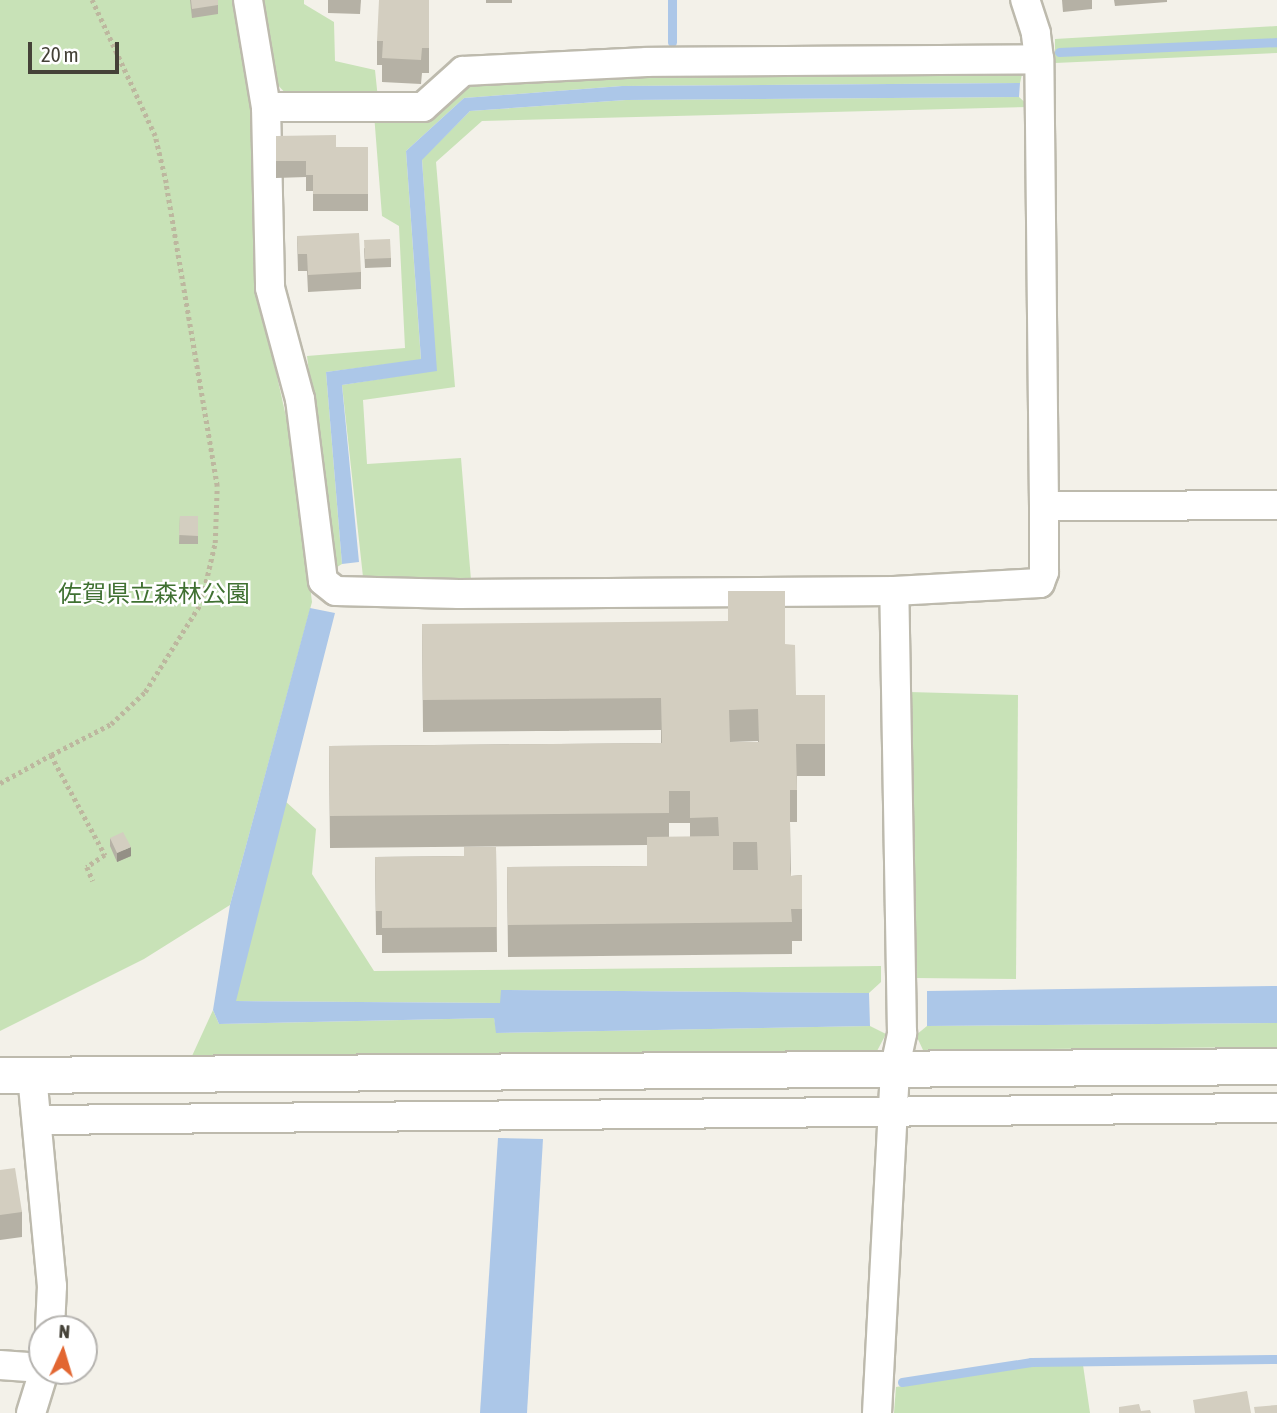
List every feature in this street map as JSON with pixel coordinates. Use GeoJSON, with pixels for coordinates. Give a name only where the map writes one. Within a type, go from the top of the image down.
{"type":"FeatureCollection","features":[{"type":"Feature","properties":{"kind":"street"},"geometry":{"type":"LineString","coordinates":[[248,0],[266,107],[270,288],[300,399],[323,581],[336,591],[446,594],[894,591],[1040,583],[1044,572],[1044,506],[1039,59],[1036,33],[1024,0]]}},
{"type":"Feature","properties":{"kind":"street"},"geometry":{"type":"LineString","coordinates":[[266,107],[423,107],[463,71],[647,62],[1039,59]]}},
{"type":"Feature","properties":{"kind":"street"},"geometry":{"type":"LineString","coordinates":[[1044,506],[1277,505]]}},
{"type":"Feature","properties":{"kind":"street"},"geometry":{"type":"LineString","coordinates":[[877,1413],[895,1067],[902,1034],[894,591]]}},
{"type":"Feature","properties":{"kind":"street"},"geometry":{"type":"LineString","coordinates":[[51,1315],[52,1286],[40,1120],[16,1075],[1277,1066]]}},
{"type":"Feature","properties":{"kind":"street"},"geometry":{"type":"LineString","coordinates":[[40,1120],[1277,1108]]}},
{"type":"Feature","properties":{"kind":"street"},"geometry":{"type":"LineString","coordinates":[[0,1365],[28,1368]]}},
{"type":"Feature","properties":{"kind":"street"},"geometry":{"type":"LineString","coordinates":[[31,1413],[39,1385]]}},
{"type":"Feature","properties":{"kind":"path"},"geometry":{"type":"LineString","coordinates":[[0,783],[111,724],[145,692],[201,603],[215,532],[217,486],[166,183],[155,136],[92,0]]}},
{"type":"Feature","properties":{"kind":"path"},"geometry":{"type":"LineString","coordinates":[[51,755],[105,855],[87,867],[93,881]]}},
{"type":"Feature","properties":{"kind":"green space","name":"佐賀県立森林公園"},"geometry":{"type":"Polygon","coordinates":[[[0,0],[241,0],[252,65],[258,291],[293,448],[312,602],[230,905],[144,959],[0,1031],[0,0]]]}},
{"type":"Feature","properties":{"kind":"green space"},"geometry":{"type":"Polygon","coordinates":[[[258,0],[304,0],[304,4],[334,22],[335,61],[375,70],[378,99],[290,98],[274,81],[258,0]]]}},
{"type":"Feature","properties":{"kind":"green space"},"geometry":{"type":"Polygon","coordinates":[[[1277,26],[1277,53],[1055,63],[1055,39],[1277,26]]]}},
{"type":"Feature","properties":{"kind":"green space"},"geometry":{"type":"Polygon","coordinates":[[[1023,70],[1020,83],[622,86],[464,98],[406,151],[421,360],[326,372],[342,564],[332,570],[307,356],[405,348],[399,226],[382,216],[374,114],[457,84],[619,72],[1023,70]]]}},
{"type":"Feature","properties":{"kind":"green space"},"geometry":{"type":"Polygon","coordinates":[[[1019,97],[1030,107],[482,121],[436,162],[455,387],[363,400],[367,464],[461,458],[471,580],[363,577],[342,385],[436,370],[422,159],[470,111],[626,100],[1019,97]]]}},
{"type":"Feature","properties":{"kind":"green space"},"geometry":{"type":"Polygon","coordinates":[[[909,692],[1018,695],[1016,979],[914,978],[909,692]]]}},
{"type":"Feature","properties":{"kind":"green space"},"geometry":{"type":"Polygon","coordinates":[[[285,801],[316,829],[312,874],[374,971],[881,966],[881,982],[869,993],[501,990],[501,1003],[235,1001],[285,801]]]}},
{"type":"Feature","properties":{"kind":"green space"},"geometry":{"type":"Polygon","coordinates":[[[213,1010],[219,1024],[494,1018],[497,1033],[870,1026],[886,1034],[877,1051],[192,1056],[213,1010]]]}},
{"type":"Feature","properties":{"kind":"green space"},"geometry":{"type":"Polygon","coordinates":[[[1277,1023],[1277,1047],[923,1050],[916,1035],[927,1026],[1277,1023]]]}},
{"type":"Feature","properties":{"kind":"green space"},"geometry":{"type":"Polygon","coordinates":[[[1031,1365],[1083,1365],[1090,1413],[894,1413],[896,1387],[1031,1365]]]}},
{"type":"Feature","properties":{"kind":"water"},"geometry":{"type":"Polygon","coordinates":[[[1020,83],[1019,97],[626,100],[470,111],[422,160],[437,371],[342,385],[359,562],[342,564],[326,372],[421,359],[406,151],[464,98],[622,86],[1020,83]]]}},
{"type":"Feature","properties":{"kind":"water"},"geometry":{"type":"Polygon","coordinates":[[[310,608],[335,613],[236,1001],[500,1003],[501,990],[869,993],[870,1026],[496,1033],[494,1018],[219,1024],[213,1010],[230,905],[310,608]]]}},
{"type":"Feature","properties":{"kind":"water"},"geometry":{"type":"Polygon","coordinates":[[[1277,986],[1277,1023],[927,1026],[927,991],[1277,986]]]}},
{"type":"Feature","properties":{"kind":"water"},"geometry":{"type":"Polygon","coordinates":[[[498,1138],[543,1139],[527,1413],[480,1413],[498,1138]]]}},
{"type":"Feature","properties":{"kind":"building"},"geometry":{"type":"Polygon","coordinates":[[[191,0],[218,0],[218,5],[192,9],[191,0]]]}},
{"type":"Feature","properties":{"kind":"building"},"geometry":{"type":"Polygon","coordinates":[[[379,0],[429,0],[429,48],[422,48],[421,60],[382,58],[383,41],[377,41],[379,0]]]}},
{"type":"Feature","properties":{"kind":"building"},"geometry":{"type":"Polygon","coordinates":[[[336,135],[336,147],[368,147],[368,194],[313,194],[313,175],[306,175],[306,161],[276,161],[276,136],[336,135]]]}},
{"type":"Feature","properties":{"kind":"building"},"geometry":{"type":"Polygon","coordinates":[[[359,233],[361,272],[308,275],[307,254],[298,254],[297,236],[359,233]]]}},
{"type":"Feature","properties":{"kind":"building"},"geometry":{"type":"Polygon","coordinates":[[[390,239],[391,258],[365,259],[364,240],[390,239]]]}},
{"type":"Feature","properties":{"kind":"building"},"geometry":{"type":"Polygon","coordinates":[[[180,516],[198,516],[198,536],[179,535],[180,516]]]}},
{"type":"Feature","properties":{"kind":"building"},"geometry":{"type":"Polygon","coordinates":[[[728,591],[785,591],[785,644],[795,645],[796,695],[825,695],[825,744],[796,744],[797,790],[790,790],[790,869],[791,876],[802,875],[802,909],[791,909],[792,922],[508,925],[507,867],[647,866],[647,837],[719,836],[718,817],[690,818],[690,791],[669,791],[669,813],[330,816],[329,746],[662,743],[661,698],[423,700],[422,624],[728,621],[728,591]],[[758,709],[729,710],[730,742],[759,742],[758,709]],[[733,842],[733,870],[758,870],[757,842],[733,842]]]}},
{"type":"Feature","properties":{"kind":"building"},"geometry":{"type":"Polygon","coordinates":[[[123,832],[131,847],[117,853],[110,838],[123,832]]]}},
{"type":"Feature","properties":{"kind":"building"},"geometry":{"type":"Polygon","coordinates":[[[464,847],[496,847],[497,927],[382,928],[382,911],[376,911],[375,857],[464,856],[464,847]]]}},
{"type":"Feature","properties":{"kind":"building"},"geometry":{"type":"Polygon","coordinates":[[[15,1168],[22,1212],[0,1215],[0,1170],[15,1168]]]}},
{"type":"Feature","properties":{"kind":"building"},"geometry":{"type":"Polygon","coordinates":[[[1247,1391],[1251,1413],[1195,1413],[1193,1400],[1247,1391]]]}},
{"type":"Feature","properties":{"kind":"building"},"geometry":{"type":"Polygon","coordinates":[[[1139,1404],[1141,1411],[1150,1410],[1151,1413],[1119,1413],[1119,1407],[1139,1404]]]}},
{"type":"Feature","properties":{"kind":"building"},"geometry":{"type":"Polygon","coordinates":[[[1277,1405],[1277,1413],[1255,1413],[1254,1407],[1277,1405]]]}},
{"type":"Feature","properties":{"kind":"waterway"},"geometry":{"type":"LineString","coordinates":[[672,0],[672,42]]}},
{"type":"Feature","properties":{"kind":"waterway"},"geometry":{"type":"LineString","coordinates":[[1059,52],[1277,42]]}},
{"type":"Feature","properties":{"kind":"waterway"},"geometry":{"type":"LineString","coordinates":[[902,1382],[1031,1362],[1277,1359]]}}]}
